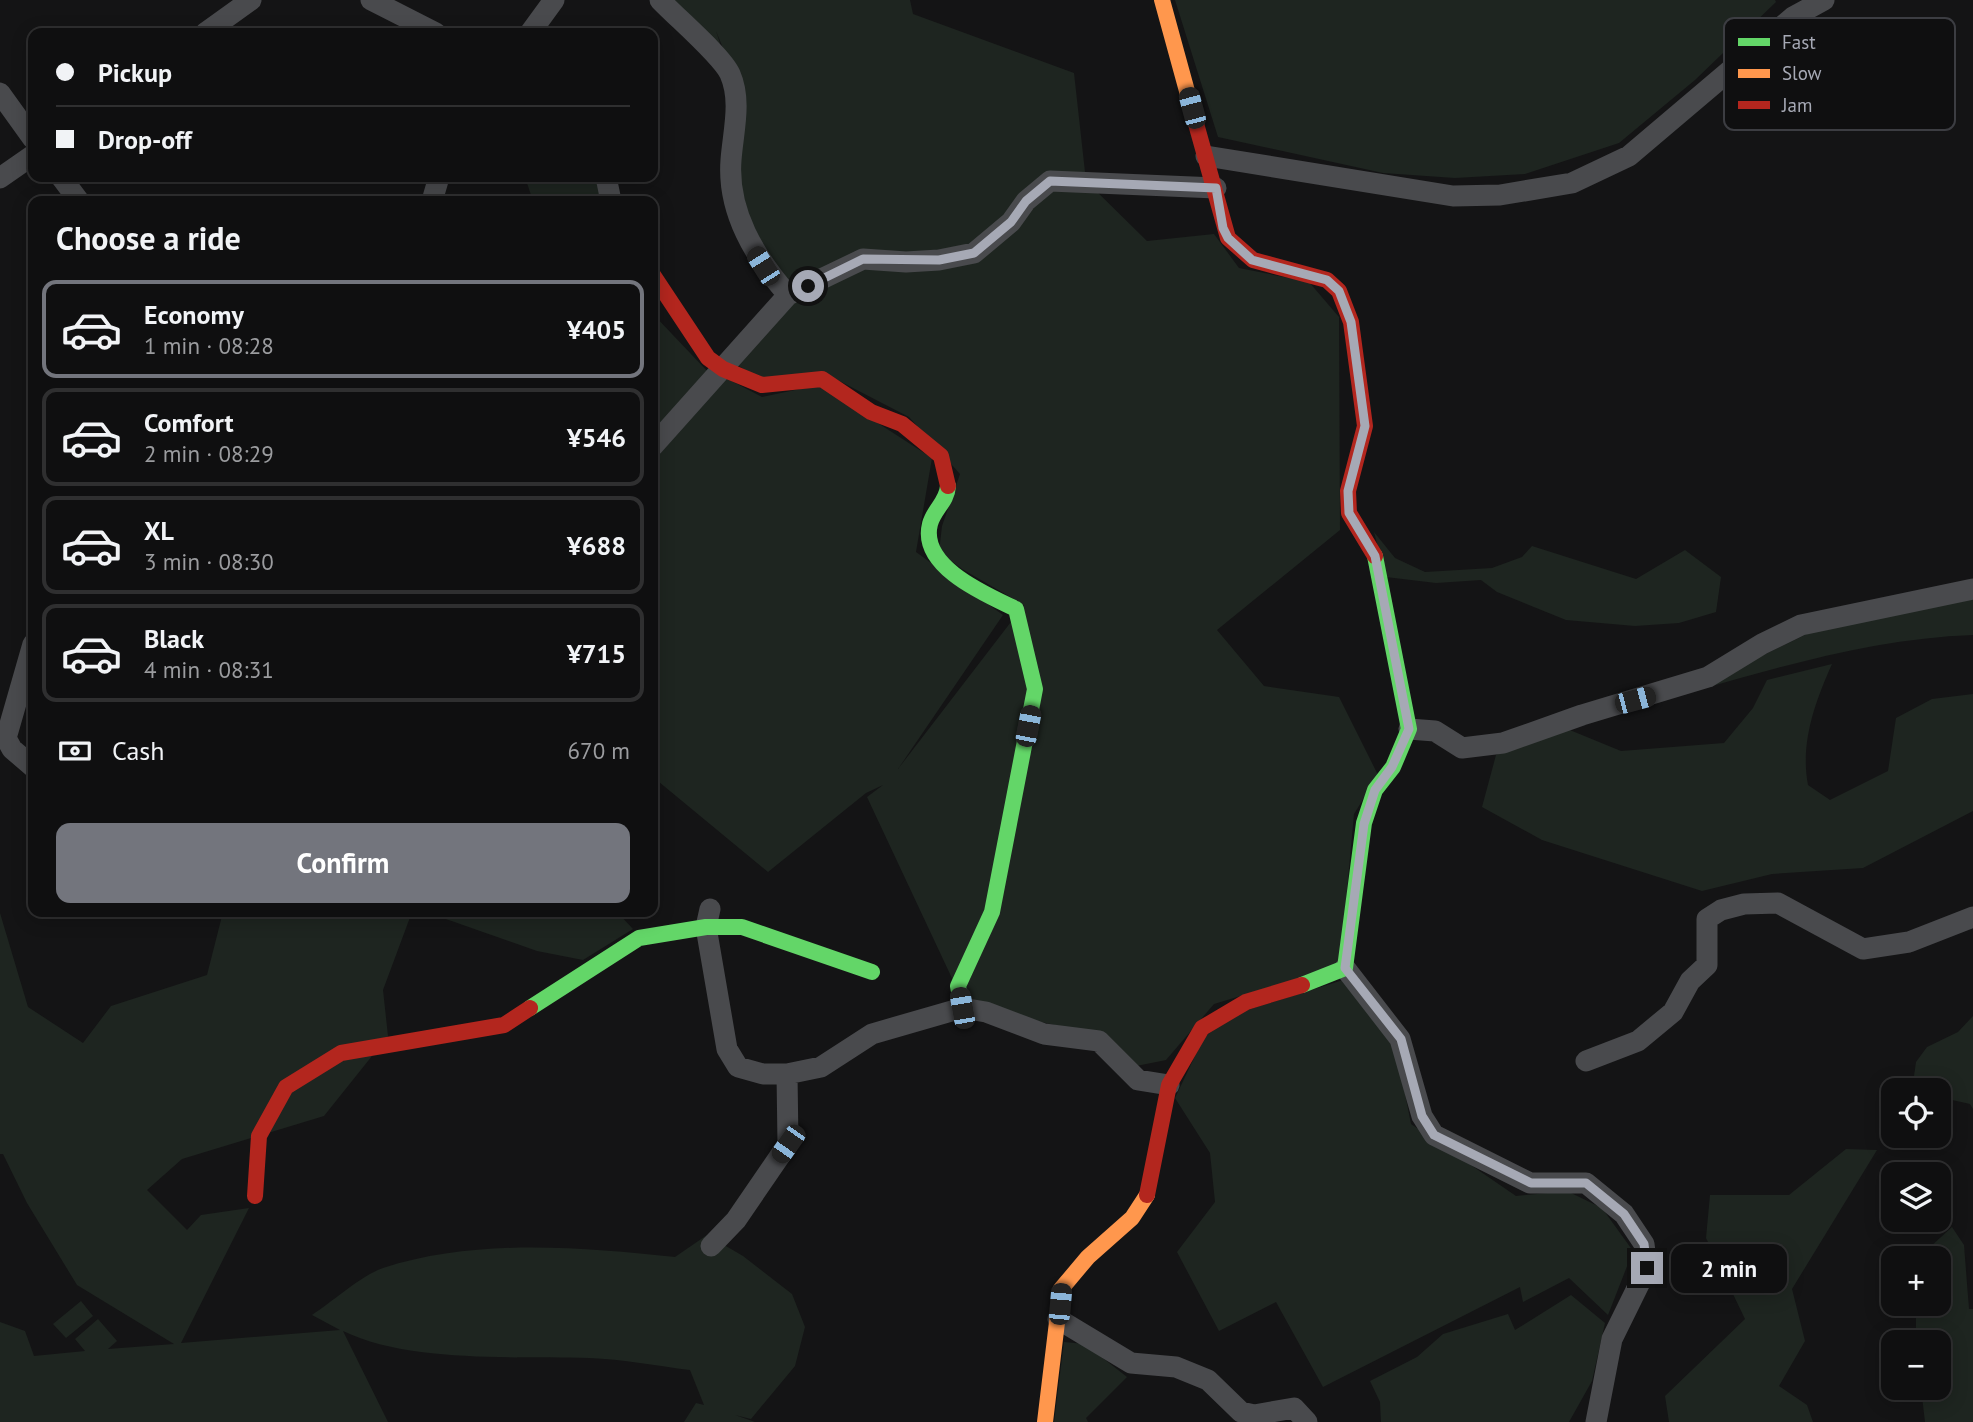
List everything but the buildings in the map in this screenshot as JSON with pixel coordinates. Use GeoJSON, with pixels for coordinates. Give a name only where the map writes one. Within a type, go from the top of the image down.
{"type":"FeatureCollection","features":[{"type":"Feature","properties":{"kind":"street"},"geometry":{"type":"LineString","coordinates":[[212,28],[251,0]]}},
{"type":"Feature","properties":{"kind":"street"},"geometry":{"type":"LineString","coordinates":[[371,0],[426,28]]}},
{"type":"Feature","properties":{"kind":"street"},"geometry":{"type":"LineString","coordinates":[[534,28],[554,0]]}},
{"type":"Feature","properties":{"kind":"street"},"geometry":{"type":"LineString","coordinates":[[660,0],[729,71],[735,90],[730,163],[745,237],[763,266],[788,295]]}},
{"type":"Feature","properties":{"kind":"street"},"geometry":{"type":"LineString","coordinates":[[1162,0],[1216,188],[1220,218],[1228,238],[1252,260],[1327,280],[1339,291],[1351,322],[1365,426],[1348,491],[1349,513],[1375,556],[1409,729],[1392,767],[1375,790],[1364,824],[1345,968],[1401,1039],[1422,1116],[1434,1135],[1531,1183],[1586,1183],[1624,1214],[1644,1244],[1647,1268],[1612,1339],[1595,1422]]}},
{"type":"Feature","properties":{"kind":"street"},"geometry":{"type":"LineString","coordinates":[[1793,18],[1824,0]]}},
{"type":"Feature","properties":{"kind":"street"},"geometry":{"type":"LineString","coordinates":[[1206,156],[1453,196],[1500,195],[1572,183],[1629,156],[1724,76]]}},
{"type":"Feature","properties":{"kind":"street"},"geometry":{"type":"LineString","coordinates":[[0,93],[28,132]]}},
{"type":"Feature","properties":{"kind":"street"},"geometry":{"type":"LineString","coordinates":[[0,178],[28,158]]}},
{"type":"Feature","properties":{"kind":"street"},"geometry":{"type":"LineString","coordinates":[[658,440],[788,295],[863,259],[917,262],[974,253],[1011,222],[1026,201],[1050,181],[1216,188]]}},
{"type":"Feature","properties":{"kind":"street"},"geometry":{"type":"LineString","coordinates":[[658,283],[708,358],[723,369],[762,384],[822,379],[871,412],[902,424],[941,456],[949,479],[947,498],[930,523],[930,542],[944,566],[971,588],[1016,609],[1023,626],[1035,689],[992,912],[958,986],[962,1008]]}},
{"type":"Feature","properties":{"kind":"street"},"geometry":{"type":"LineString","coordinates":[[1409,729],[1435,731],[1462,748],[1503,743],[1582,715],[1708,677],[1762,644],[1801,625],[1973,589]]}},
{"type":"Feature","properties":{"kind":"street"},"geometry":{"type":"LineString","coordinates":[[28,660],[3,737],[28,763]]}},
{"type":"Feature","properties":{"kind":"street"},"geometry":{"type":"LineString","coordinates":[[1586,1061],[1638,1041],[1673,1012],[1690,981],[1707,965],[1707,919],[1721,909],[1744,904],[1778,904],[1863,949],[1909,942],[1973,917]]}},
{"type":"Feature","properties":{"kind":"street"},"geometry":{"type":"LineString","coordinates":[[708,918],[727,1049],[738,1067],[763,1074],[787,1074],[821,1067],[872,1034],[962,1008],[986,1013],[1044,1034],[1099,1041],[1138,1080],[1169,1085]]}},
{"type":"Feature","properties":{"kind":"street"},"geometry":{"type":"LineString","coordinates":[[255,1196],[259,1136],[286,1087],[341,1053],[504,1026],[639,938],[708,918],[872,972]]}},
{"type":"Feature","properties":{"kind":"street"},"geometry":{"type":"LineString","coordinates":[[1045,1422],[1061,1289],[1088,1257],[1132,1218],[1147,1196],[1169,1085],[1202,1028],[1219,1015],[1245,1002],[1289,990],[1345,968]]}},
{"type":"Feature","properties":{"kind":"street"},"geometry":{"type":"LineString","coordinates":[[710,1246],[736,1220],[788,1144],[787,1074]]}},
{"type":"Feature","properties":{"kind":"street"},"geometry":{"type":"LineString","coordinates":[[1058,1318],[1131,1363],[1176,1367],[1208,1380],[1241,1412],[1254,1415],[1294,1408],[1306,1417],[1307,1422]]}},
{"type":"Feature","properties":{"kind":"shaded area"},"geometry":{"type":"Polygon","coordinates":[[[660,0],[910,0],[913,14],[1074,73],[1086,181],[1147,241],[1214,234],[1239,268],[1309,282],[1339,317],[1340,530],[1217,630],[1264,686],[1339,697],[1378,775],[1354,814],[1340,966],[1214,1004],[1166,1060],[1136,1066],[1093,1033],[965,1006],[867,797],[883,785],[866,793],[768,872],[658,781],[658,455],[726,378],[762,397],[819,385],[932,458],[916,552],[1003,615],[898,769],[1024,605],[962,569],[939,552],[942,526],[960,474],[909,417],[824,373],[763,380],[737,365],[788,294],[763,266],[739,211],[732,70],[716,31],[729,71],[660,0]]]}},
{"type":"Feature","properties":{"kind":"shaded area"},"geometry":{"type":"Polygon","coordinates":[[[1175,0],[1776,2],[1759,18],[1724,18],[1724,52],[1695,80],[1619,143],[1525,174],[1455,178],[1383,173],[1218,137],[1175,0]]]}},
{"type":"Feature","properties":{"kind":"shaded area"},"geometry":{"type":"Polygon","coordinates":[[[527,182],[597,182],[602,196],[531,196],[527,182]]]}},
{"type":"Feature","properties":{"kind":"shaded area"},"geometry":{"type":"Polygon","coordinates":[[[658,319],[710,374],[658,432],[658,319]]]}},
{"type":"Feature","properties":{"kind":"shaded area"},"geometry":{"type":"Polygon","coordinates":[[[1374,532],[1395,558],[1425,572],[1492,568],[1522,557],[1532,546],[1636,579],[1685,550],[1721,577],[1716,612],[1679,623],[1635,626],[1566,620],[1497,592],[1481,580],[1436,583],[1386,577],[1374,532]]]}},
{"type":"Feature","properties":{"kind":"shaded area"},"geometry":{"type":"Polygon","coordinates":[[[1973,599],[1973,635],[1868,647],[1696,691],[1693,689],[1811,632],[1973,599]]]}},
{"type":"Feature","properties":{"kind":"shaded area"},"geometry":{"type":"Polygon","coordinates":[[[1832,664],[1820,693],[1808,738],[1808,785],[1830,800],[1888,771],[1896,718],[1932,699],[1973,694],[1973,811],[1863,868],[1772,874],[1702,891],[1542,840],[1482,807],[1496,755],[1560,726],[1621,751],[1724,743],[1753,708],[1767,680],[1832,664]]]}},
{"type":"Feature","properties":{"kind":"shaded area"},"geometry":{"type":"Polygon","coordinates":[[[0,913],[28,1007],[83,1043],[111,1006],[207,975],[222,917],[410,917],[383,990],[388,1036],[324,1116],[182,1159],[147,1190],[187,1230],[201,1215],[249,1208],[181,1343],[340,1330],[312,1315],[375,1271],[418,1259],[454,1252],[528,1248],[602,1250],[675,1257],[707,1235],[743,1256],[792,1294],[805,1327],[795,1366],[751,1419],[735,1415],[755,1422],[684,1422],[696,1403],[704,1405],[690,1370],[602,1359],[430,1353],[369,1341],[343,1331],[388,1422],[0,1422],[0,1322],[25,1331],[34,1356],[85,1351],[75,1339],[98,1319],[117,1341],[108,1349],[174,1344],[77,1285],[27,1203],[3,1154],[0,1154],[0,913]]]}},
{"type":"Feature","properties":{"kind":"shaded area"},"geometry":{"type":"Polygon","coordinates":[[[440,917],[622,917],[633,929],[583,960],[537,951],[440,917]]]}},
{"type":"Feature","properties":{"kind":"shaded area"},"geometry":{"type":"Polygon","coordinates":[[[1343,980],[1396,1048],[1411,1124],[1516,1196],[1567,1191],[1602,1208],[1633,1251],[1608,1315],[1569,1278],[1523,1302],[1520,1287],[1323,1387],[1276,1302],[1219,1331],[1177,1252],[1215,1202],[1210,1153],[1175,1098],[1204,1037],[1238,1013],[1343,980]]]}},
{"type":"Feature","properties":{"kind":"shaded area"},"geometry":{"type":"Polygon","coordinates":[[[1973,1016],[1973,1109],[1970,1104],[1951,1100],[1951,1078],[1914,1078],[1916,1062],[1927,1047],[1958,1032],[1973,1016]]]}},
{"type":"Feature","properties":{"kind":"shaded area"},"geometry":{"type":"Polygon","coordinates":[[[1846,1149],[1877,1150],[1792,1289],[1805,1341],[1779,1386],[1807,1405],[1813,1422],[1669,1422],[1665,1396],[1745,1319],[1706,1238],[1710,1195],[1789,1195],[1846,1149]]]}},
{"type":"Feature","properties":{"kind":"shaded area"},"geometry":{"type":"Polygon","coordinates":[[[1951,1228],[1964,1245],[1969,1309],[1973,1309],[1973,1422],[1925,1422],[1922,1400],[1951,1400],[1951,1330],[1916,1330],[1916,1316],[1951,1316],[1951,1246],[1931,1246],[1947,1232],[1951,1232],[1951,1228]]]}},
{"type":"Feature","properties":{"kind":"shaded area"},"geometry":{"type":"Polygon","coordinates":[[[1571,1295],[1605,1323],[1592,1381],[1569,1422],[1381,1422],[1380,1402],[1370,1381],[1417,1357],[1443,1334],[1508,1314],[1515,1330],[1571,1295]]]}},
{"type":"Feature","properties":{"kind":"shaded area"},"geometry":{"type":"Polygon","coordinates":[[[81,1301],[93,1316],[66,1338],[53,1324],[81,1301]]]}},
{"type":"Feature","properties":{"kind":"shaded area"},"geometry":{"type":"Polygon","coordinates":[[[1064,1342],[1085,1344],[1127,1377],[1086,1418],[1088,1422],[1054,1422],[1064,1342]]]}},
{"type":"Feature","properties":{"kind":"traffic: fast"},"geometry":{"type":"LineString","coordinates":[[948,486],[930,524],[929,539],[935,553],[958,577],[1016,609],[1035,689],[992,912],[958,986],[962,1008]]}},
{"type":"Feature","properties":{"kind":"traffic: fast"},"geometry":{"type":"LineString","coordinates":[[1302,985],[1345,968],[1364,823],[1375,790],[1393,767],[1409,729],[1375,556]]}},
{"type":"Feature","properties":{"kind":"traffic: fast"},"geometry":{"type":"LineString","coordinates":[[530,1008],[639,938],[706,927],[742,927],[872,972]]}},
{"type":"Feature","properties":{"kind":"traffic: slow"},"geometry":{"type":"LineString","coordinates":[[1162,0],[1193,113]]}},
{"type":"Feature","properties":{"kind":"traffic: slow"},"geometry":{"type":"LineString","coordinates":[[1045,1422],[1061,1289],[1088,1257],[1132,1218],[1147,1195]]}},
{"type":"Feature","properties":{"kind":"traffic: jam"},"geometry":{"type":"LineString","coordinates":[[1193,113],[1228,238],[1253,260],[1327,280],[1339,291],[1351,322],[1365,426],[1348,491],[1349,513],[1375,556]]}},
{"type":"Feature","properties":{"kind":"traffic: jam"},"geometry":{"type":"LineString","coordinates":[[658,283],[708,358],[723,369],[762,385],[822,379],[871,412],[902,424],[941,456],[948,486]]}},
{"type":"Feature","properties":{"kind":"traffic: jam"},"geometry":{"type":"LineString","coordinates":[[1147,1195],[1169,1085],[1202,1028],[1246,1002],[1302,985]]}},
{"type":"Feature","properties":{"kind":"traffic: jam"},"geometry":{"type":"LineString","coordinates":[[255,1196],[259,1136],[286,1087],[341,1053],[504,1025],[530,1008]]}},
{"type":"Feature","properties":{"kind":"route"},"geometry":{"type":"LineString","coordinates":[[808,286],[863,259],[906,262],[939,260],[974,253],[1011,222],[1026,201],[1050,181],[1086,181],[1216,188],[1223,228],[1228,238],[1252,260],[1327,280],[1339,291],[1351,322],[1365,426],[1348,491],[1349,513],[1375,556],[1409,729],[1392,767],[1375,790],[1364,824],[1345,968],[1401,1039],[1422,1116],[1434,1135],[1531,1183],[1586,1183],[1624,1214],[1644,1244],[1647,1268]]}}]}
